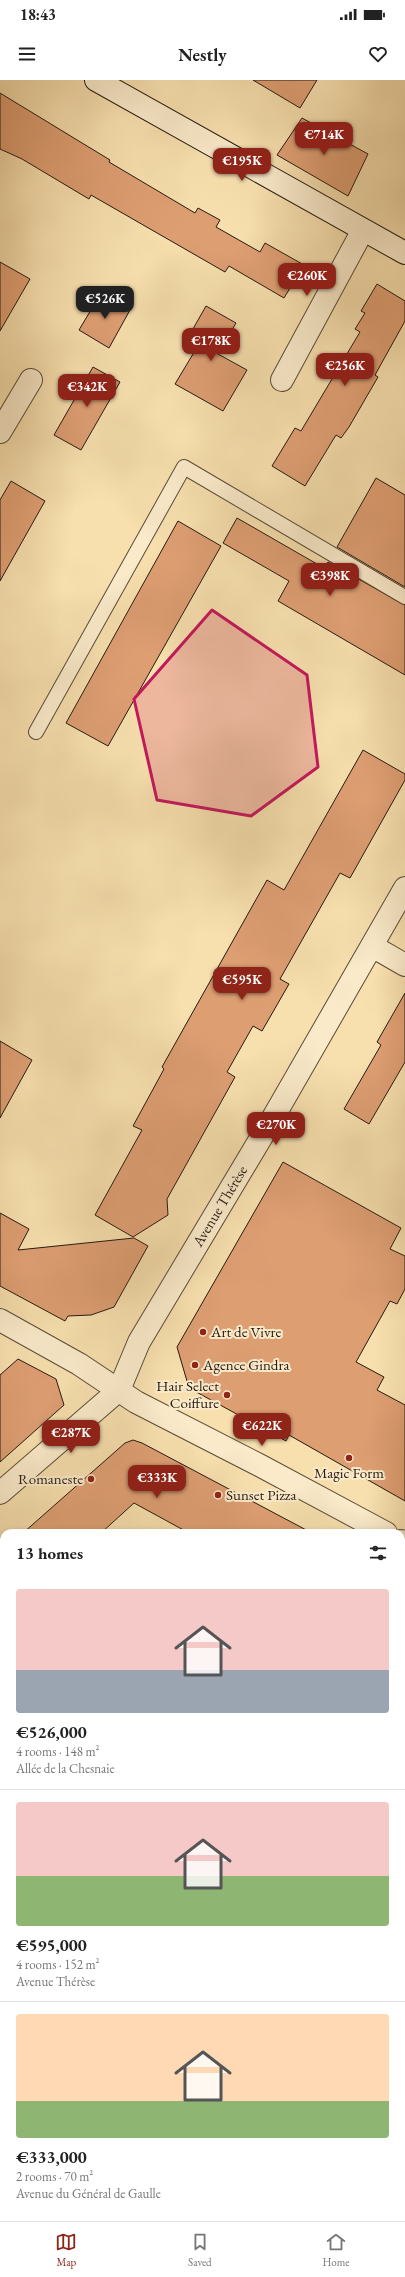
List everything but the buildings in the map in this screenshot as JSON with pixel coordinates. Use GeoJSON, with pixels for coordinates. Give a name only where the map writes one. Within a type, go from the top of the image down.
{"type":"FeatureCollection","features":[{"type":"Feature","properties":{"kind":"street"},"geometry":{"type":"LineString","coordinates":[[96,80],[405,253]]}},
{"type":"Feature","properties":{"kind":"street"},"geometry":{"type":"LineString","coordinates":[[282,380],[363,230]]}},
{"type":"Feature","properties":{"kind":"street"},"geometry":{"type":"LineString","coordinates":[[0,432],[31,380]]}},
{"type":"Feature","properties":{"kind":"street","name":"Avenue Thérèse"},"geometry":{"type":"LineString","coordinates":[[0,1493],[119,1390],[139,1342],[274,1116],[405,888]]}},
{"type":"Feature","properties":{"kind":"street"},"geometry":{"type":"LineString","coordinates":[[372,946],[405,965]]}},
{"type":"Feature","properties":{"kind":"street"},"geometry":{"type":"LineString","coordinates":[[0,1320],[79,1364],[136,1402],[261,1466],[379,1529]]}},
{"type":"Feature","properties":{"kind":"lane"},"geometry":{"type":"LineString","coordinates":[[36,732],[184,467],[405,597]]}},
{"type":"Feature","properties":{"kind":"highlighted area"},"geometry":{"type":"Polygon","coordinates":[[[212,610],[307,675],[318,767],[251,816],[157,800],[134,699],[212,610]]]}},
{"type":"Feature","properties":{"kind":"place","name":"Art de Vivre"},"geometry":{"type":"Point","coordinates":[203,1332]}},
{"type":"Feature","properties":{"kind":"place","name":"Agence Gindra"},"geometry":{"type":"Point","coordinates":[195,1365]}},
{"type":"Feature","properties":{"kind":"place","name":"Hair Select Coiffure"},"geometry":{"type":"Point","coordinates":[227,1395]}},
{"type":"Feature","properties":{"kind":"place","name":"Magic Form"},"geometry":{"type":"Point","coordinates":[349,1458]}},
{"type":"Feature","properties":{"kind":"place","name":"Romaneste"},"geometry":{"type":"Point","coordinates":[91,1479]}},
{"type":"Feature","properties":{"kind":"place","name":"Sunset Pizza"},"geometry":{"type":"Point","coordinates":[218,1495]}}]}
